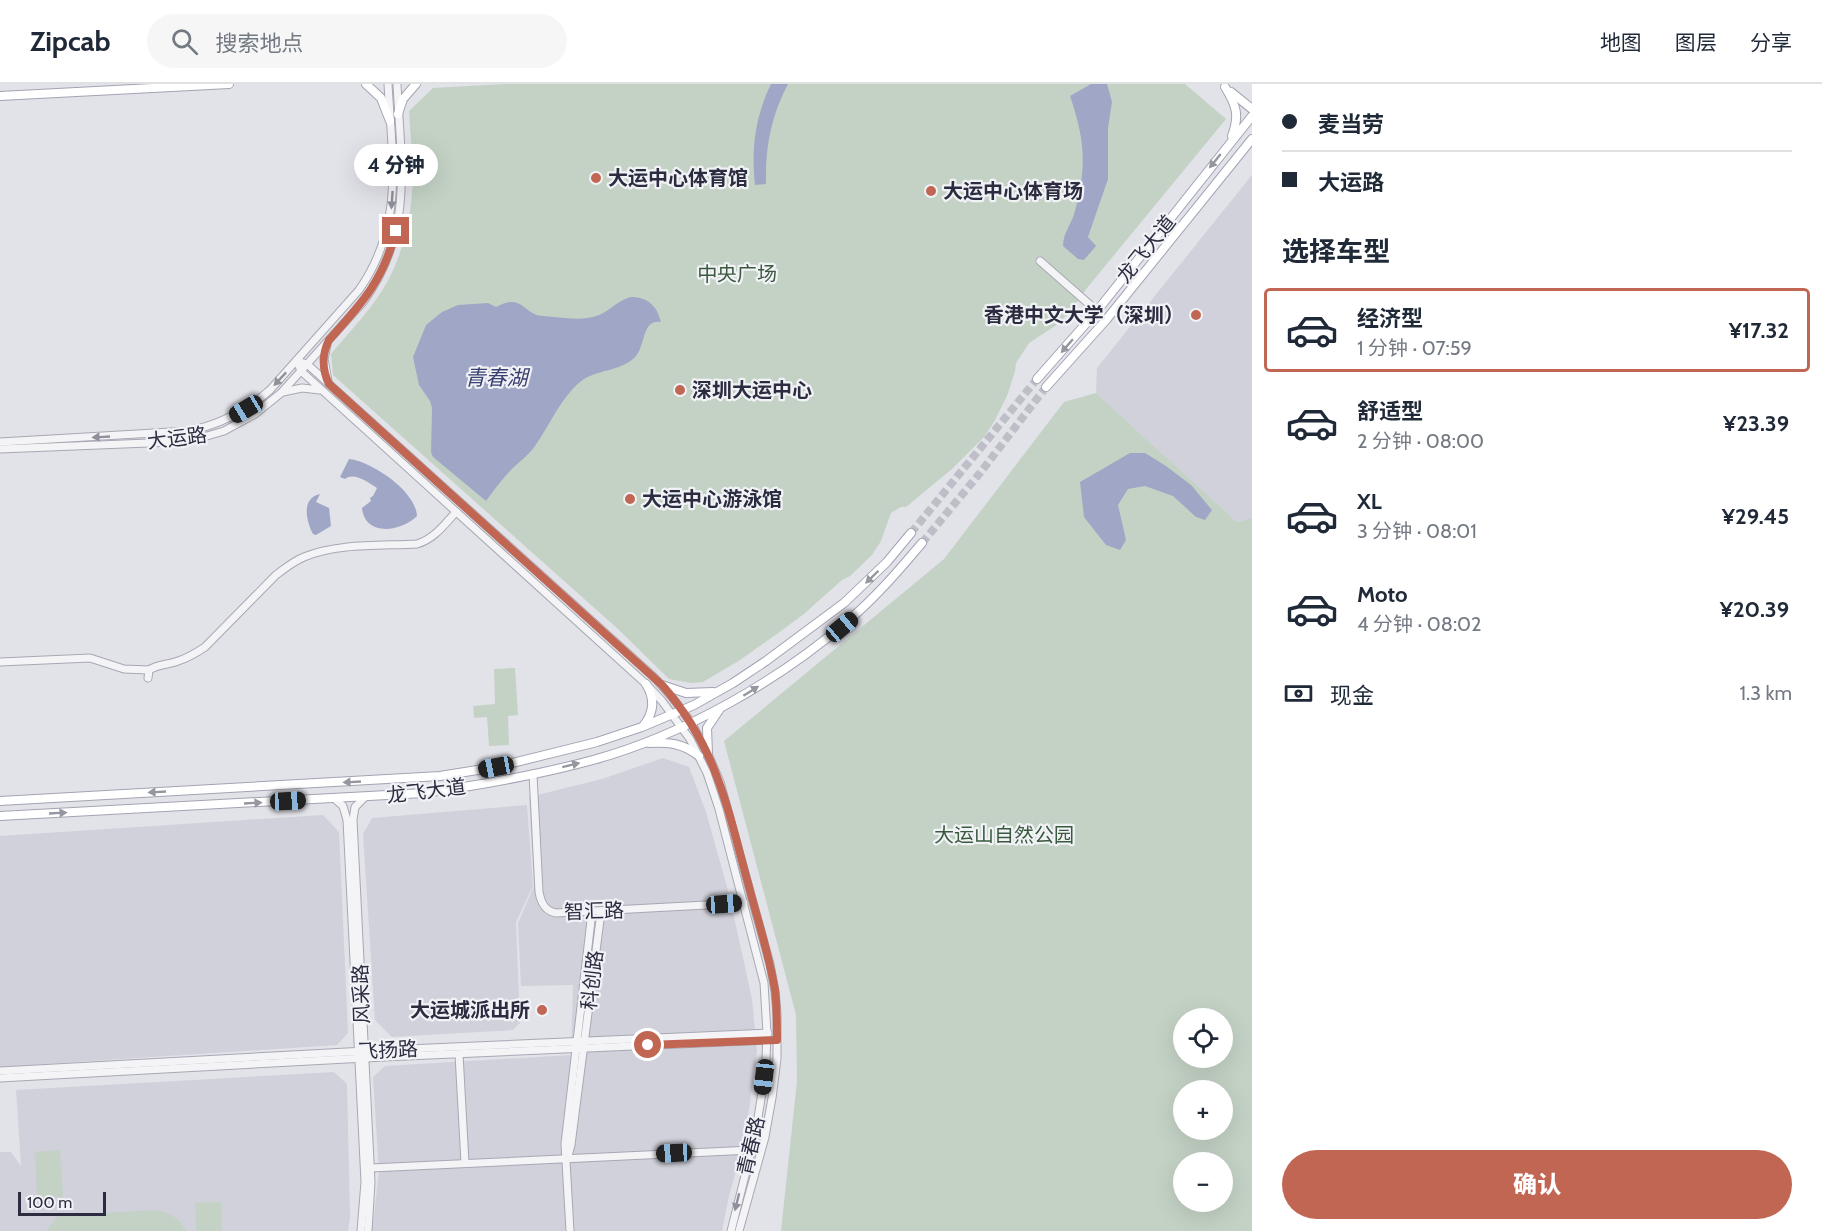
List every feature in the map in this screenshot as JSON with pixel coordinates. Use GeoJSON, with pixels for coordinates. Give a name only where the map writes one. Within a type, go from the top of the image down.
{"type":"FeatureCollection","features":[{"type":"Feature","properties":{"kind":"main road"},"geometry":{"type":"LineString","coordinates":[[0,96],[229,84]]}},
{"type":"Feature","properties":{"kind":"main road"},"geometry":{"type":"LineString","coordinates":[[366,84],[381,98],[390,121]]}},
{"type":"Feature","properties":{"kind":"main road"},"geometry":{"type":"LineString","coordinates":[[398,114],[403,99],[416,84]]}},
{"type":"Feature","properties":{"kind":"main road"},"geometry":{"type":"LineString","coordinates":[[1223,85],[1252,109]]}},
{"type":"Feature","properties":{"kind":"main road"},"geometry":{"type":"LineString","coordinates":[[1223,85],[1236,106],[1237,115],[1229,144]]}},
{"type":"Feature","properties":{"kind":"main road","name":"龙飞大道"},"geometry":{"type":"LineString","coordinates":[[1037,379],[1097,311],[1252,116]]}},
{"type":"Feature","properties":{"kind":"main road","name":"龙飞大道"},"geometry":{"type":"LineString","coordinates":[[1046,387],[1106,320],[1252,139]]}},
{"type":"Feature","properties":{"kind":"main road"},"geometry":{"type":"LineString","coordinates":[[1242,151],[1252,145]]}},
{"type":"Feature","properties":{"kind":"main road","name":"龙飞大道"},"geometry":{"type":"LineString","coordinates":[[0,801],[440,776],[466,773],[597,742],[642,727],[682,710],[719,691],[766,661],[844,603],[887,562],[911,533]]}},
{"type":"Feature","properties":{"kind":"main road","name":"龙飞大道"},"geometry":{"type":"LineString","coordinates":[[0,816],[364,798],[446,790],[533,774],[595,759],[681,727],[746,694],[793,663],[831,636],[871,599],[922,543]]}},
{"type":"Feature","properties":{"kind":"main road"},"geometry":{"type":"LineString","coordinates":[[642,727],[652,708],[652,697],[646,684]]}},
{"type":"Feature","properties":{"kind":"main road"},"geometry":{"type":"LineString","coordinates":[[662,685],[686,693],[719,691]]}},
{"type":"Feature","properties":{"kind":"main road"},"geometry":{"type":"LineString","coordinates":[[708,754],[707,728],[721,707]]}},
{"type":"Feature","properties":{"kind":"main road"},"geometry":{"type":"LineString","coordinates":[[639,744],[674,743],[699,756]]}},
{"type":"Feature","properties":{"kind":"street","name":"大运路"},"geometry":{"type":"LineString","coordinates":[[0,442],[173,433],[203,428],[232,417],[259,400],[297,361],[359,290],[382,249],[392,197],[388,84]]}},
{"type":"Feature","properties":{"kind":"street","name":"大运路"},"geometry":{"type":"LineString","coordinates":[[0,449],[172,442],[198,438],[240,424],[281,393],[373,289],[392,247],[400,215],[401,198],[397,84]]}},
{"type":"Feature","properties":{"kind":"street"},"geometry":{"type":"LineString","coordinates":[[1040,261],[1097,311]]}},
{"type":"Feature","properties":{"kind":"street"},"geometry":{"type":"LineString","coordinates":[[329,340],[324,358],[329,384]]}},
{"type":"Feature","properties":{"kind":"street","name":"青春路"},"geometry":{"type":"LineString","coordinates":[[297,361],[308,364],[662,685],[691,722],[708,754],[724,796],[770,964],[776,1003],[775,1077],[765,1137],[739,1231]]}},
{"type":"Feature","properties":{"kind":"street","name":"青春路"},"geometry":{"type":"LineString","coordinates":[[297,361],[301,371],[646,684],[672,714],[699,756],[719,809],[764,983],[766,1036],[761,1100],[752,1150],[731,1231]]}},
{"type":"Feature","properties":{"kind":"street"},"geometry":{"type":"LineString","coordinates":[[281,393],[302,388],[313,388],[324,392]]}},
{"type":"Feature","properties":{"kind":"street"},"geometry":{"type":"LineString","coordinates":[[0,662],[90,658],[149,674],[156,665],[181,661],[205,647],[276,575],[303,557],[339,549],[417,544],[426,541],[437,532],[456,512]]}},
{"type":"Feature","properties":{"kind":"street","name":"智汇路"},"geometry":{"type":"LineString","coordinates":[[533,774],[539,892],[541,902],[547,910],[556,913],[600,912],[744,903]]}},
{"type":"Feature","properties":{"kind":"street","name":"风采路"},"geometry":{"type":"LineString","coordinates":[[361,1231],[365,1182],[353,820],[356,807],[364,798]]}},
{"type":"Feature","properties":{"kind":"street","name":"风采路"},"geometry":{"type":"LineString","coordinates":[[336,799],[343,806],[347,820],[361,1055],[371,1168],[368,1231]]}},
{"type":"Feature","properties":{"kind":"street"},"geometry":{"type":"LineString","coordinates":[[570,1231],[567,1158],[571,1145],[592,912]]}},
{"type":"Feature","properties":{"kind":"street","name":"科创路"},"geometry":{"type":"LineString","coordinates":[[580,1044],[600,912]]}},
{"type":"Feature","properties":{"kind":"street","name":"飞扬路"},"geometry":{"type":"LineString","coordinates":[[0,1071],[777,1036]]}},
{"type":"Feature","properties":{"kind":"street","name":"飞扬路"},"geometry":{"type":"LineString","coordinates":[[0,1078],[361,1055],[459,1054],[580,1044]]}},
{"type":"Feature","properties":{"kind":"street"},"geometry":{"type":"LineString","coordinates":[[459,1054],[465,1163]]}},
{"type":"Feature","properties":{"kind":"street"},"geometry":{"type":"LineString","coordinates":[[371,1168],[752,1150]]}},
{"type":"Feature","properties":{"kind":"shaded area","name":"香港中文大学（深圳）"},"geometry":{"type":"Polygon","coordinates":[[[1252,175],[1252,518],[1237,522],[1096,393],[1097,368],[1252,175]]]}},
{"type":"Feature","properties":{"kind":"shaded area"},"geometry":{"type":"Polygon","coordinates":[[[663,758],[689,767],[706,812],[729,894],[752,999],[757,1051],[745,1139],[722,1231],[372,1231],[379,1172],[373,1077],[385,1066],[571,1055],[573,985],[521,986],[518,923],[534,886],[529,797],[602,779],[663,758]]]}},
{"type":"Feature","properties":{"kind":"shaded area"},"geometry":{"type":"Polygon","coordinates":[[[527,805],[533,886],[516,922],[520,1023],[513,1030],[392,1037],[375,1020],[363,834],[372,818],[527,805]]]}},
{"type":"Feature","properties":{"kind":"shaded area"},"geometry":{"type":"Polygon","coordinates":[[[323,815],[339,832],[348,1033],[337,1045],[0,1067],[0,836],[323,815]]]}},
{"type":"Feature","properties":{"kind":"shaded area"},"geometry":{"type":"Polygon","coordinates":[[[334,1072],[347,1084],[350,1217],[348,1231],[0,1231],[0,1152],[11,1152],[21,1166],[16,1090],[334,1072]]]}},
{"type":"Feature","properties":{"kind":"green space","name":"深圳大运中心"},"geometry":{"type":"Polygon","coordinates":[[[504,84],[1185,84],[1226,119],[1087,288],[1070,312],[1055,326],[1029,343],[1016,363],[1007,396],[984,437],[952,469],[906,507],[901,507],[891,513],[881,541],[872,555],[850,576],[842,580],[805,613],[740,660],[703,682],[691,683],[669,679],[618,629],[333,375],[331,354],[375,301],[390,276],[401,250],[413,183],[409,111],[433,88],[504,84]]]}},
{"type":"Feature","properties":{"kind":"green space","name":"大运山自然公园"},"geometry":{"type":"Polygon","coordinates":[[[1096,393],[1237,522],[1252,518],[1252,1231],[781,1231],[797,1081],[796,1015],[724,741],[944,559],[1064,402],[1096,393]]]}},
{"type":"Feature","properties":{"kind":"green space"},"geometry":{"type":"Polygon","coordinates":[[[515,668],[518,715],[508,716],[509,745],[489,746],[487,717],[474,718],[473,706],[495,704],[494,669],[515,668]]]}},
{"type":"Feature","properties":{"kind":"green space"},"geometry":{"type":"Polygon","coordinates":[[[60,1150],[63,1197],[37,1198],[35,1152],[60,1150]]]}},
{"type":"Feature","properties":{"kind":"green space"},"geometry":{"type":"Polygon","coordinates":[[[221,1202],[222,1231],[196,1231],[195,1203],[221,1202]]]}},
{"type":"Feature","properties":{"kind":"green space"},"geometry":{"type":"Polygon","coordinates":[[[156,1210],[174,1217],[186,1231],[46,1231],[58,1216],[156,1210]]]}},
{"type":"Feature","properties":{"kind":"water"},"geometry":{"type":"Polygon","coordinates":[[[771,84],[788,84],[777,108],[770,132],[766,184],[755,185],[756,133],[761,109],[771,84]]]}},
{"type":"Feature","properties":{"kind":"water"},"geometry":{"type":"Polygon","coordinates":[[[1091,84],[1107,84],[1112,102],[1108,128],[1108,179],[1088,237],[1096,246],[1084,260],[1078,259],[1063,246],[1064,236],[1072,220],[1079,195],[1083,166],[1079,126],[1070,96],[1091,84]]]}},
{"type":"Feature","properties":{"kind":"water","name":"青春湖"},"geometry":{"type":"Polygon","coordinates":[[[631,297],[637,297],[651,304],[657,311],[661,322],[650,325],[638,353],[628,363],[586,378],[573,389],[533,449],[505,477],[486,501],[433,457],[431,452],[432,408],[419,385],[413,357],[426,325],[442,312],[458,305],[488,303],[496,307],[512,302],[536,315],[585,318],[599,315],[631,297]]]}},
{"type":"Feature","properties":{"kind":"water"},"geometry":{"type":"Polygon","coordinates":[[[1130,453],[1145,453],[1191,485],[1212,510],[1205,520],[1196,517],[1173,496],[1145,486],[1128,489],[1118,505],[1126,540],[1120,550],[1106,545],[1084,517],[1080,482],[1130,453]]]}},
{"type":"Feature","properties":{"kind":"water"},"geometry":{"type":"Polygon","coordinates":[[[349,459],[369,465],[391,479],[409,497],[415,506],[417,516],[402,526],[393,528],[385,529],[370,524],[362,508],[371,501],[370,498],[377,488],[357,477],[345,479],[340,477],[349,459]]]}},
{"type":"Feature","properties":{"kind":"water"},"geometry":{"type":"Polygon","coordinates":[[[320,494],[316,502],[329,508],[331,526],[316,535],[311,529],[307,511],[310,500],[320,494]]]}},
{"type":"Feature","properties":{"kind":"tunnel"},"geometry":{"type":"LineString","coordinates":[[911,533],[1037,379]]}},
{"type":"Feature","properties":{"kind":"tunnel"},"geometry":{"type":"LineString","coordinates":[[922,543],[980,473],[1046,387]]}},
{"type":"Feature","properties":{"kind":"place","name":"大运中心体育馆"},"geometry":{"type":"Point","coordinates":[596,178]}},
{"type":"Feature","properties":{"kind":"place","name":"大运中心体育场"},"geometry":{"type":"Point","coordinates":[931,191]}},
{"type":"Feature","properties":{"kind":"place","name":"香港中文大学（深圳）"},"geometry":{"type":"Point","coordinates":[1196,315]}},
{"type":"Feature","properties":{"kind":"place","name":"深圳大运中心"},"geometry":{"type":"Point","coordinates":[680,390]}},
{"type":"Feature","properties":{"kind":"place","name":"大运中心游泳馆"},"geometry":{"type":"Point","coordinates":[630,499]}},
{"type":"Feature","properties":{"kind":"place","name":"大运城派出所"},"geometry":{"type":"Point","coordinates":[542,1010]}},
{"type":"Feature","properties":{"kind":"route"},"geometry":{"type":"LineString","coordinates":[[396,231],[386,264],[373,289],[326,346],[324,365],[329,384],[662,685],[697,732],[720,782],[770,964],[775,990],[777,1040],[648,1045]]}},
{"type":"Feature","properties":{"kind":"park label","name":"中央广场"},"geometry":{"type":"Point","coordinates":[737,274]}}]}
